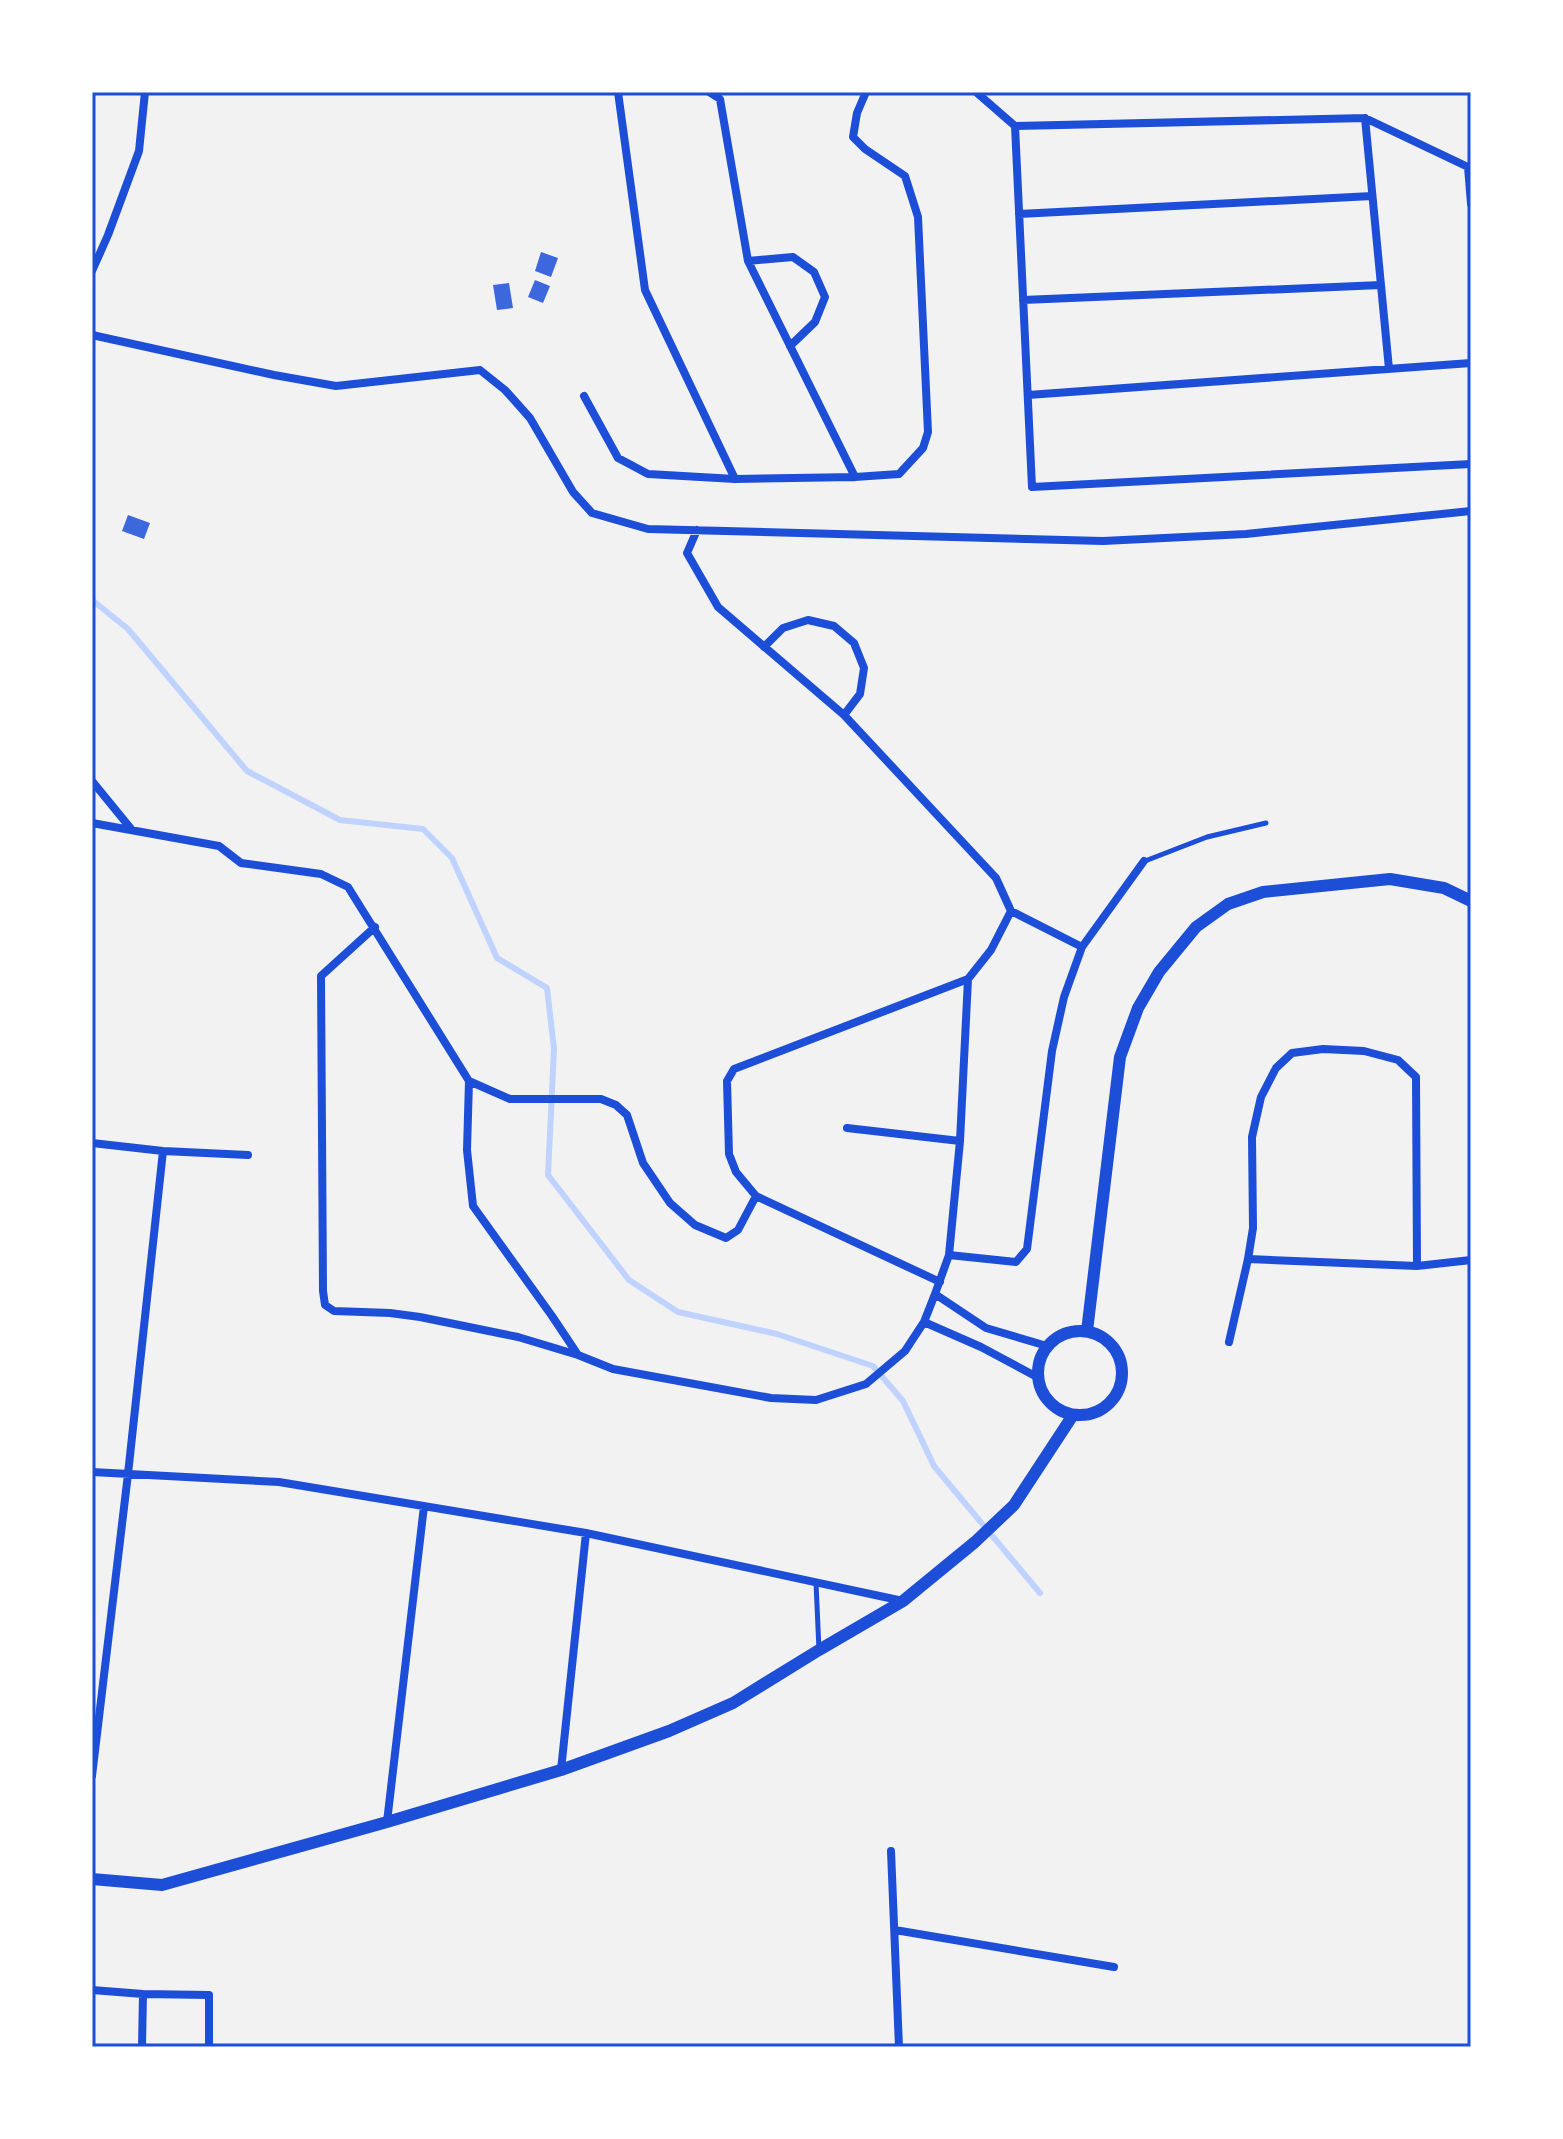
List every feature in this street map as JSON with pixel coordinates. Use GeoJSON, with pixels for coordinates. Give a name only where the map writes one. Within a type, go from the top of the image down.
{"type":"FeatureCollection","features":[{"type":"Feature","properties":{"kind":"street"},"geometry":{"type":"LineString","coordinates":[[92,271],[139,151],[145,92]]}},
{"type":"Feature","properties":{"kind":"street"},"geometry":{"type":"LineString","coordinates":[[618,92],[645,290],[735,479]]}},
{"type":"Feature","properties":{"kind":"street"},"geometry":{"type":"LineString","coordinates":[[709,92],[720,99],[748,261],[855,477]]}},
{"type":"Feature","properties":{"kind":"street"},"geometry":{"type":"LineString","coordinates":[[584,396],[618,458],[648,474],[735,479],[899,474],[923,448],[928,432],[918,217],[905,176],[865,149],[853,137],[857,113],[866,92]]}},
{"type":"Feature","properties":{"kind":"street"},"geometry":{"type":"LineString","coordinates":[[976,92],[1015,126],[1365,118],[1468,167],[1471,204]]}},
{"type":"Feature","properties":{"kind":"street"},"geometry":{"type":"LineString","coordinates":[[1365,118],[1389,369]]}},
{"type":"Feature","properties":{"kind":"street"},"geometry":{"type":"LineString","coordinates":[[1015,126],[1032,487],[1471,464]]}},
{"type":"Feature","properties":{"kind":"street"},"geometry":{"type":"LineString","coordinates":[[1019,214],[1372,196]]}},
{"type":"Feature","properties":{"kind":"street"},"geometry":{"type":"LineString","coordinates":[[748,261],[793,257],[814,272],[825,297],[815,322],[790,346]]}},
{"type":"Feature","properties":{"kind":"street"},"geometry":{"type":"LineString","coordinates":[[1023,300],[1381,285]]}},
{"type":"Feature","properties":{"kind":"street"},"geometry":{"type":"LineString","coordinates":[[92,335],[336,386],[480,370],[505,390],[530,418],[573,492],[592,513],[648,529],[1103,541],[1246,534],[1471,511]]}},
{"type":"Feature","properties":{"kind":"street"},"geometry":{"type":"LineString","coordinates":[[1028,395],[1471,363]]}},
{"type":"Feature","properties":{"kind":"street"},"geometry":{"type":"LineString","coordinates":[[697,530],[687,553],[718,607],[844,715],[996,878],[1011,911],[1082,947]]}},
{"type":"Feature","properties":{"kind":"street"},"geometry":{"type":"LineString","coordinates":[[764,647],[783,628],[808,620],[834,626],[854,643],[864,668],[860,694],[844,715]]}},
{"type":"Feature","properties":{"kind":"street"},"geometry":{"type":"LineString","coordinates":[[92,781],[132,830]]}},
{"type":"Feature","properties":{"kind":"street"},"geometry":{"type":"LineString","coordinates":[[92,823],[219,846],[241,863],[321,874],[348,887],[469,1081],[467,1150],[473,1206],[578,1355]]}},
{"type":"Feature","properties":{"kind":"street"},"geometry":{"type":"LineString","coordinates":[[949,1255],[1016,1262],[1027,1249],[1052,1051],[1064,997],[1082,947],[1144,861]]}},
{"type":"Feature","properties":{"kind":"street"},"geometry":{"type":"LineString","coordinates":[[1087,1331],[1120,1057],[1138,1008],[1159,972],[1196,927],[1228,904],[1263,892],[1390,879],[1444,888],[1471,901]]}},
{"type":"Feature","properties":{"kind":"street"},"geometry":{"type":"LineString","coordinates":[[940,1282],[756,1196],[736,1172],[729,1154],[727,1081],[734,1069],[968,979],[991,950],[1011,911]]}},
{"type":"Feature","properties":{"kind":"street"},"geometry":{"type":"LineString","coordinates":[[375,927],[321,976],[325,1305],[334,1311],[420,1317],[518,1337],[613,1369],[771,1398],[816,1400],[866,1384],[905,1351],[924,1322],[949,1255],[960,1141],[968,979]]}},
{"type":"Feature","properties":{"kind":"street"},"geometry":{"type":"LineString","coordinates":[[1229,1342],[1253,1228],[1252,1137],[1261,1097],[1276,1068],[1292,1053],[1323,1049],[1364,1051],[1398,1060],[1416,1077],[1417,1266]]}},
{"type":"Feature","properties":{"kind":"street"},"geometry":{"type":"LineString","coordinates":[[469,1081],[510,1099],[601,1099],[616,1105],[627,1115],[643,1163],[670,1203],[695,1225],[726,1238],[738,1230],[756,1196]]}},
{"type":"Feature","properties":{"kind":"street"},"geometry":{"type":"LineString","coordinates":[[847,1128],[960,1141]]}},
{"type":"Feature","properties":{"kind":"street"},"geometry":{"type":"LineString","coordinates":[[92,1143],[163,1151],[248,1155]]}},
{"type":"Feature","properties":{"kind":"street"},"geometry":{"type":"LineString","coordinates":[[92,1776],[163,1151]]}},
{"type":"Feature","properties":{"kind":"street"},"geometry":{"type":"LineString","coordinates":[[1248,1259],[1417,1266],[1471,1260]]}},
{"type":"Feature","properties":{"kind":"street"},"geometry":{"type":"LineString","coordinates":[[935,1294],[986,1328],[1047,1346]]}},
{"type":"Feature","properties":{"kind":"street"},"geometry":{"type":"LineString","coordinates":[[924,1322],[981,1347],[1037,1377]]}},
{"type":"Feature","properties":{"kind":"street"},"geometry":{"type":"LineString","coordinates":[[1072,1331],[1087,1331],[1103,1337],[1115,1348],[1121,1363],[1122,1380],[1116,1395],[1105,1407],[1090,1414],[1073,1415],[1056,1408],[1043,1394],[1037,1377],[1039,1360],[1047,1346],[1058,1336],[1072,1331]]}},
{"type":"Feature","properties":{"kind":"street"},"geometry":{"type":"LineString","coordinates":[[92,1879],[162,1885],[561,1770],[669,1731],[733,1703],[903,1601],[975,1542],[1014,1505],[1073,1415]]}},
{"type":"Feature","properties":{"kind":"street"},"geometry":{"type":"LineString","coordinates":[[92,1472],[279,1482],[586,1533],[903,1601]]}},
{"type":"Feature","properties":{"kind":"street"},"geometry":{"type":"LineString","coordinates":[[387,1822],[424,1506]]}},
{"type":"Feature","properties":{"kind":"street"},"geometry":{"type":"LineString","coordinates":[[561,1770],[586,1533]]}},
{"type":"Feature","properties":{"kind":"street"},"geometry":{"type":"LineString","coordinates":[[891,1851],[899,2047]]}},
{"type":"Feature","properties":{"kind":"street"},"geometry":{"type":"LineString","coordinates":[[895,1930],[1114,1967]]}},
{"type":"Feature","properties":{"kind":"street"},"geometry":{"type":"LineString","coordinates":[[92,1990],[209,1995],[209,2047]]}},
{"type":"Feature","properties":{"kind":"street"},"geometry":{"type":"LineString","coordinates":[[142,2047],[143,1994]]}},
{"type":"Feature","properties":{"kind":"lane"},"geometry":{"type":"LineString","coordinates":[[1144,861],[1207,837],[1266,823]]}},
{"type":"Feature","properties":{"kind":"lane"},"geometry":{"type":"LineString","coordinates":[[816,1583],[819,1650]]}},
{"type":"Feature","properties":{"kind":"building"},"geometry":{"type":"Polygon","coordinates":[[[541,252],[558,258],[551,277],[535,271],[541,252]]]}},
{"type":"Feature","properties":{"kind":"building"},"geometry":{"type":"Polygon","coordinates":[[[535,280],[550,286],[543,303],[528,297],[535,280]]]}},
{"type":"Feature","properties":{"kind":"building"},"geometry":{"type":"Polygon","coordinates":[[[509,283],[513,308],[497,310],[493,285],[509,283]]]}},
{"type":"Feature","properties":{"kind":"building"},"geometry":{"type":"Polygon","coordinates":[[[128,515],[150,523],[144,539],[122,531],[128,515]]]}},
{"type":"Feature","properties":{"kind":"waterway"},"geometry":{"type":"LineString","coordinates":[[92,600],[128,629],[247,771],[340,820],[423,829],[452,858],[497,958],[547,988],[554,1049],[548,1175],[629,1280],[678,1312],[777,1334],[873,1366],[903,1401],[934,1466],[1040,1593]]}}]}
